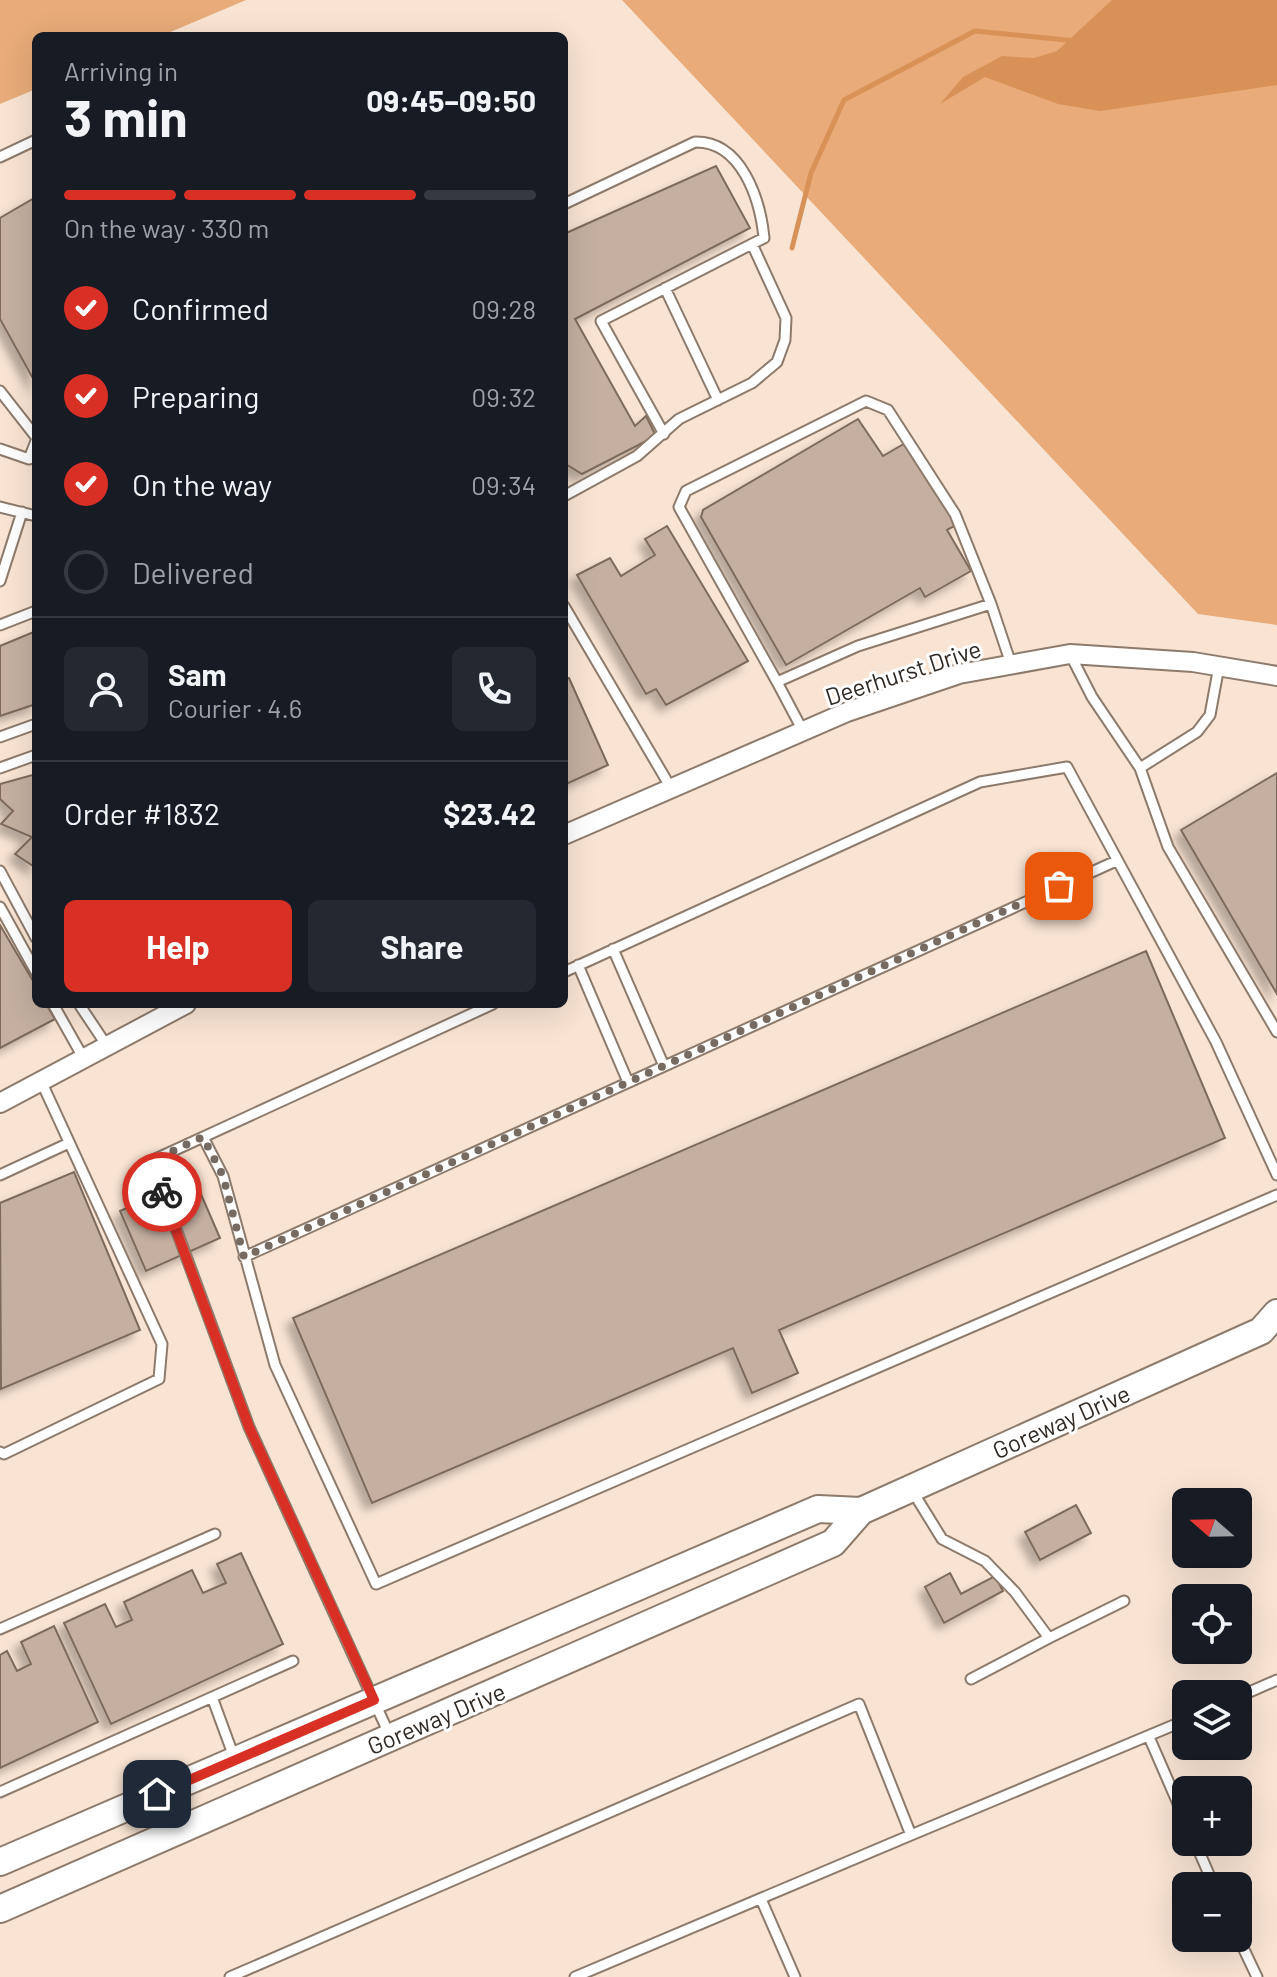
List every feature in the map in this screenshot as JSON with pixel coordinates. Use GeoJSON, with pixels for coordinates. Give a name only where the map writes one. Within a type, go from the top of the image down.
{"type":"FeatureCollection","features":[{"type":"Feature","properties":{"kind":"main road","name":"Goreway Drive"},"geometry":{"type":"LineString","coordinates":[[0,1909],[833,1543],[861,1511],[1272,1326]]}},
{"type":"Feature","properties":{"kind":"main road","name":"Goreway Drive"},"geometry":{"type":"LineString","coordinates":[[0,1862],[818,1509],[861,1511]]}},
{"type":"Feature","properties":{"kind":"street","name":"Deerhurst Drive"},"geometry":{"type":"LineString","coordinates":[[568,833],[803,731],[959,674],[1070,654],[1124,655],[1277,676]]}},
{"type":"Feature","properties":{"kind":"street"},"geometry":{"type":"LineString","coordinates":[[0,1103],[178,1008]]}},
{"type":"Feature","properties":{"kind":"lane"},"geometry":{"type":"LineString","coordinates":[[0,157],[32,142]]}},
{"type":"Feature","properties":{"kind":"lane"},"geometry":{"type":"LineString","coordinates":[[568,202],[695,142],[711,142],[725,149],[756,197],[764,238],[601,321],[664,434]]}},
{"type":"Feature","properties":{"kind":"lane"},"geometry":{"type":"LineString","coordinates":[[568,494],[637,456],[679,419],[752,383],[777,362],[785,340],[786,318],[752,244]]}},
{"type":"Feature","properties":{"kind":"lane"},"geometry":{"type":"LineString","coordinates":[[665,288],[718,400]]}},
{"type":"Feature","properties":{"kind":"lane"},"geometry":{"type":"LineString","coordinates":[[0,391],[32,434]]}},
{"type":"Feature","properties":{"kind":"lane"},"geometry":{"type":"LineString","coordinates":[[803,731],[679,507],[686,491],[866,401],[888,410],[955,514],[1011,664]]}},
{"type":"Feature","properties":{"kind":"lane"},"geometry":{"type":"LineString","coordinates":[[0,449],[29,459],[32,450]]}},
{"type":"Feature","properties":{"kind":"lane"},"geometry":{"type":"LineString","coordinates":[[0,507],[32,515]]}},
{"type":"Feature","properties":{"kind":"lane"},"geometry":{"type":"LineString","coordinates":[[0,581],[22,512]]}},
{"type":"Feature","properties":{"kind":"lane"},"geometry":{"type":"LineString","coordinates":[[777,682],[858,646],[991,604]]}},
{"type":"Feature","properties":{"kind":"lane"},"geometry":{"type":"LineString","coordinates":[[0,625],[32,613]]}},
{"type":"Feature","properties":{"kind":"lane"},"geometry":{"type":"LineString","coordinates":[[568,613],[671,788]]}},
{"type":"Feature","properties":{"kind":"lane"},"geometry":{"type":"LineString","coordinates":[[1070,654],[1092,697],[1140,768],[1168,847],[1277,1032]]}},
{"type":"Feature","properties":{"kind":"lane"},"geometry":{"type":"LineString","coordinates":[[1140,768],[1197,732],[1210,715],[1219,666]]}},
{"type":"Feature","properties":{"kind":"lane"},"geometry":{"type":"LineString","coordinates":[[0,737],[32,725]]}},
{"type":"Feature","properties":{"kind":"lane"},"geometry":{"type":"LineString","coordinates":[[0,768],[32,756]]}},
{"type":"Feature","properties":{"kind":"lane"},"geometry":{"type":"LineString","coordinates":[[568,970],[980,782],[1067,767],[1216,1042],[1277,1175]]}},
{"type":"Feature","properties":{"kind":"lane"},"geometry":{"type":"LineString","coordinates":[[244,1257],[1116,861]]}},
{"type":"Feature","properties":{"kind":"lane"},"geometry":{"type":"LineString","coordinates":[[0,871],[32,931]]}},
{"type":"Feature","properties":{"kind":"lane"},"geometry":{"type":"LineString","coordinates":[[0,907],[32,965]]}},
{"type":"Feature","properties":{"kind":"lane"},"geometry":{"type":"LineString","coordinates":[[613,949],[664,1066]]}},
{"type":"Feature","properties":{"kind":"lane"},"geometry":{"type":"LineString","coordinates":[[578,965],[628,1082]]}},
{"type":"Feature","properties":{"kind":"lane"},"geometry":{"type":"LineString","coordinates":[[55,1008],[84,1059]]}},
{"type":"Feature","properties":{"kind":"lane"},"geometry":{"type":"LineString","coordinates":[[82,1008],[107,1046]]}},
{"type":"Feature","properties":{"kind":"lane"},"geometry":{"type":"LineString","coordinates":[[391,1738],[249,1427],[151,1161],[484,1008]]}},
{"type":"Feature","properties":{"kind":"lane"},"geometry":{"type":"LineString","coordinates":[[0,1452],[4,1454],[159,1379],[162,1344],[41,1081]]}},
{"type":"Feature","properties":{"kind":"lane"},"geometry":{"type":"LineString","coordinates":[[203,1137],[223,1176],[275,1365],[376,1584],[1277,1195]]}},
{"type":"Feature","properties":{"kind":"lane"},"geometry":{"type":"LineString","coordinates":[[0,1175],[69,1143]]}},
{"type":"Feature","properties":{"kind":"lane"},"geometry":{"type":"LineString","coordinates":[[911,1489],[942,1539],[985,1561],[1015,1592],[1049,1638]]}},
{"type":"Feature","properties":{"kind":"lane"},"geometry":{"type":"LineString","coordinates":[[0,1629],[215,1534]]}},
{"type":"Feature","properties":{"kind":"lane"},"geometry":{"type":"LineString","coordinates":[[971,1679],[1124,1601]]}},
{"type":"Feature","properties":{"kind":"lane"},"geometry":{"type":"LineString","coordinates":[[0,1792],[293,1661]]}},
{"type":"Feature","properties":{"kind":"lane"},"geometry":{"type":"LineString","coordinates":[[1252,1691],[1277,1680]]}},
{"type":"Feature","properties":{"kind":"lane"},"geometry":{"type":"LineString","coordinates":[[212,1697],[235,1760]]}},
{"type":"Feature","properties":{"kind":"lane"},"geometry":{"type":"LineString","coordinates":[[230,1977],[859,1704],[911,1835]]}},
{"type":"Feature","properties":{"kind":"lane"},"geometry":{"type":"LineString","coordinates":[[575,1977],[1172,1726]]}},
{"type":"Feature","properties":{"kind":"lane"},"geometry":{"type":"LineString","coordinates":[[1149,1737],[1172,1790]]}},
{"type":"Feature","properties":{"kind":"lane"},"geometry":{"type":"LineString","coordinates":[[761,1899],[795,1977]]}},
{"type":"Feature","properties":{"kind":"lane"},"geometry":{"type":"LineString","coordinates":[[1245,1952],[1257,1977]]}},
{"type":"Feature","properties":{"kind":"shaded area"},"geometry":{"type":"Polygon","coordinates":[[[0,0],[246,0],[170,32],[32,32],[32,91],[0,104],[0,0]]]}},
{"type":"Feature","properties":{"kind":"shaded area"},"geometry":{"type":"Polygon","coordinates":[[[622,0],[1277,0],[1277,625],[1198,614],[622,0]]]}},
{"type":"Feature","properties":{"kind":"shaded area"},"geometry":{"type":"Polygon","coordinates":[[[1112,0],[1277,0],[1277,85],[1100,111],[1058,104],[985,77],[940,104],[963,77],[1002,56],[1034,58],[1057,51],[1112,0]]]}},
{"type":"Feature","properties":{"kind":"building"},"geometry":{"type":"Polygon","coordinates":[[[716,166],[750,228],[575,319],[635,426],[646,416],[656,436],[582,474],[568,465],[568,232],[716,166]]]}},
{"type":"Feature","properties":{"kind":"building"},"geometry":{"type":"Polygon","coordinates":[[[32,199],[32,377],[0,319],[0,218],[32,199]]]}},
{"type":"Feature","properties":{"kind":"building"},"geometry":{"type":"Polygon","coordinates":[[[858,419],[883,456],[907,442],[956,525],[947,530],[971,571],[925,597],[920,588],[786,665],[701,517],[703,510],[858,419]]]}},
{"type":"Feature","properties":{"kind":"building"},"geometry":{"type":"Polygon","coordinates":[[[667,526],[748,661],[666,705],[656,689],[646,694],[577,575],[610,558],[621,576],[655,555],[645,539],[667,526]]]}},
{"type":"Feature","properties":{"kind":"building"},"geometry":{"type":"Polygon","coordinates":[[[32,633],[32,705],[0,716],[0,646],[32,633]]]}},
{"type":"Feature","properties":{"kind":"building"},"geometry":{"type":"Polygon","coordinates":[[[568,678],[608,765],[568,783],[568,678]]]}},
{"type":"Feature","properties":{"kind":"building"},"geometry":{"type":"Polygon","coordinates":[[[1277,773],[1277,994],[1181,830],[1277,773]]]}},
{"type":"Feature","properties":{"kind":"building"},"geometry":{"type":"Polygon","coordinates":[[[32,775],[32,837],[1,824],[13,811],[0,799],[0,784],[32,775]]]}},
{"type":"Feature","properties":{"kind":"building"},"geometry":{"type":"Polygon","coordinates":[[[32,837],[32,865],[15,854],[32,837]]]}},
{"type":"Feature","properties":{"kind":"building"},"geometry":{"type":"Polygon","coordinates":[[[0,925],[32,979],[32,1008],[48,1008],[55,1019],[0,1048],[0,925]]]}},
{"type":"Feature","properties":{"kind":"building"},"geometry":{"type":"Polygon","coordinates":[[[1146,951],[1225,1138],[779,1330],[798,1373],[752,1393],[733,1348],[372,1503],[293,1318],[1146,951]]]}},
{"type":"Feature","properties":{"kind":"building"},"geometry":{"type":"Polygon","coordinates":[[[74,1172],[140,1330],[1,1389],[0,1203],[74,1172]]]}},
{"type":"Feature","properties":{"kind":"building"},"geometry":{"type":"Polygon","coordinates":[[[194,1178],[220,1238],[146,1271],[120,1211],[194,1178]]]}},
{"type":"Feature","properties":{"kind":"building"},"geometry":{"type":"Polygon","coordinates":[[[1076,1505],[1091,1533],[1040,1560],[1025,1532],[1076,1505]]]}},
{"type":"Feature","properties":{"kind":"building"},"geometry":{"type":"Polygon","coordinates":[[[241,1553],[283,1644],[111,1724],[64,1623],[105,1604],[116,1627],[132,1620],[124,1602],[192,1570],[203,1593],[226,1583],[217,1564],[241,1553]]]}},
{"type":"Feature","properties":{"kind":"building"},"geometry":{"type":"Polygon","coordinates":[[[950,1573],[961,1594],[995,1576],[1003,1591],[944,1623],[925,1587],[950,1573]]]}},
{"type":"Feature","properties":{"kind":"building"},"geometry":{"type":"Polygon","coordinates":[[[54,1626],[98,1722],[0,1768],[0,1655],[7,1651],[17,1671],[31,1664],[21,1642],[54,1626]]]}},
{"type":"Feature","properties":{"kind":"waterway"},"geometry":{"type":"LineString","coordinates":[[792,248],[811,173],[844,100],[975,31],[1076,41]]}},
{"type":"Feature","properties":{"kind":"way so far"},"geometry":{"type":"LineString","coordinates":[[162,1192],[151,1161],[203,1137],[223,1176],[244,1257],[1059,886]]}},
{"type":"Feature","properties":{"kind":"route"},"geometry":{"type":"LineString","coordinates":[[157,1794],[374,1700],[249,1427],[162,1192]]}}]}
